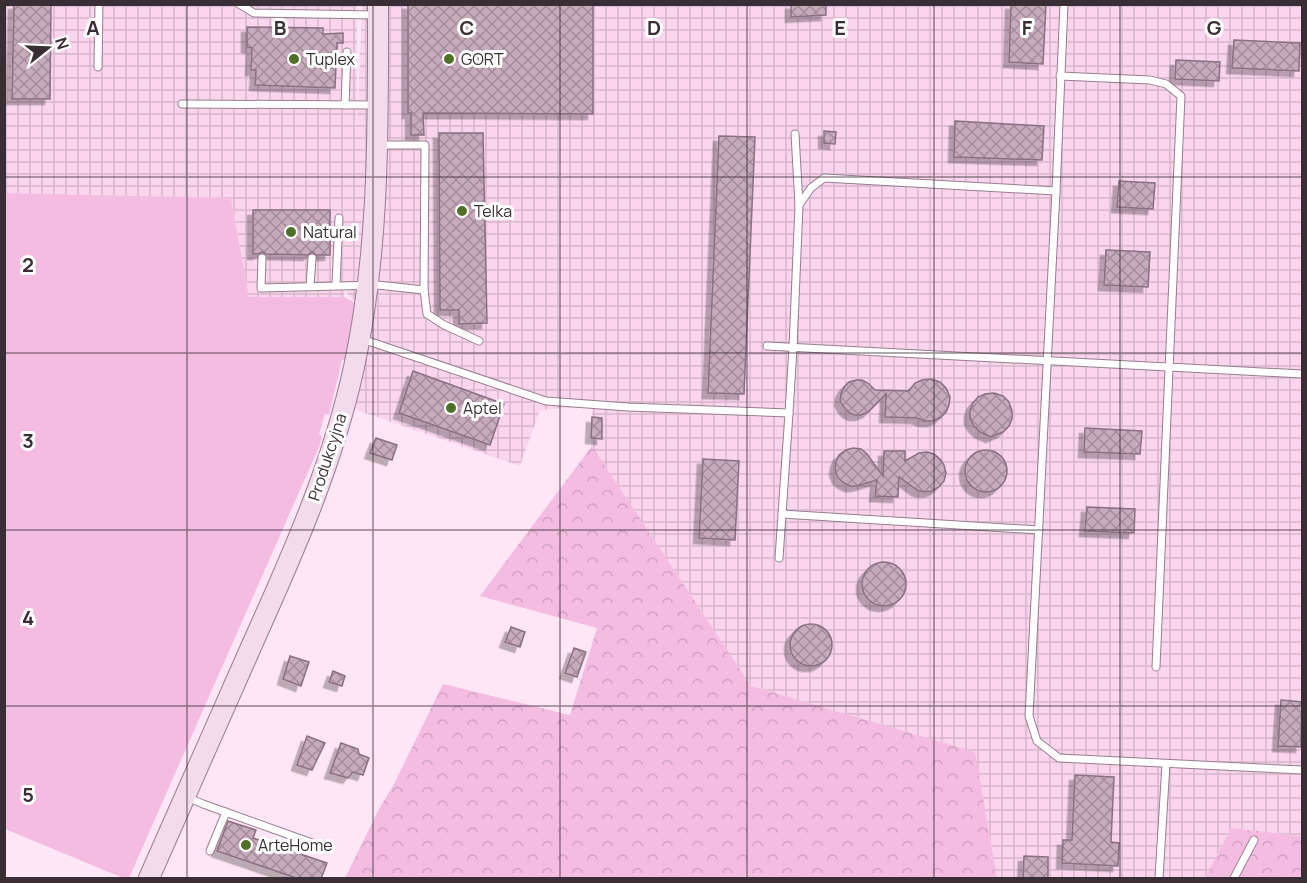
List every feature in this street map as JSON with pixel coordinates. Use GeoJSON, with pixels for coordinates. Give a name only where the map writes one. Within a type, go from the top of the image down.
{"type":"FeatureCollection","features":[{"type":"Feature","properties":{"kind":"street","name":"Produkcyjna"},"geometry":{"type":"LineString","coordinates":[[149,879],[310,510],[334,442],[352,374],[368,286],[375,208],[378,10]]}},
{"type":"Feature","properties":{"kind":"lane"},"geometry":{"type":"LineString","coordinates":[[98,67],[99,4]]}},
{"type":"Feature","properties":{"kind":"lane"},"geometry":{"type":"LineString","coordinates":[[239,4],[254,13],[337,15],[378,10]]}},
{"type":"Feature","properties":{"kind":"lane"},"geometry":{"type":"LineString","coordinates":[[337,4],[337,15]]}},
{"type":"Feature","properties":{"kind":"lane"},"geometry":{"type":"LineString","coordinates":[[1064,4],[1029,716],[1037,741],[1059,758],[1302,770]]}},
{"type":"Feature","properties":{"kind":"lane"},"geometry":{"type":"LineString","coordinates":[[345,105],[347,52]]}},
{"type":"Feature","properties":{"kind":"lane"},"geometry":{"type":"LineString","coordinates":[[1060,76],[1150,80],[1166,84],[1181,96],[1156,667]]}},
{"type":"Feature","properties":{"kind":"lane"},"geometry":{"type":"LineString","coordinates":[[182,104],[377,105]]}},
{"type":"Feature","properties":{"kind":"lane"},"geometry":{"type":"LineString","coordinates":[[779,558],[794,348],[799,206],[795,134]]}},
{"type":"Feature","properties":{"kind":"lane"},"geometry":{"type":"LineString","coordinates":[[377,145],[425,145],[424,290],[427,314],[444,325],[479,341]]}},
{"type":"Feature","properties":{"kind":"lane"},"geometry":{"type":"LineString","coordinates":[[799,206],[811,188],[824,178],[1056,191]]}},
{"type":"Feature","properties":{"kind":"lane"},"geometry":{"type":"LineString","coordinates":[[336,285],[339,218]]}},
{"type":"Feature","properties":{"kind":"lane"},"geometry":{"type":"LineString","coordinates":[[262,258],[261,288],[377,285],[424,290]]}},
{"type":"Feature","properties":{"kind":"lane"},"geometry":{"type":"LineString","coordinates":[[310,286],[312,258]]}},
{"type":"Feature","properties":{"kind":"lane"},"geometry":{"type":"LineString","coordinates":[[359,338],[546,401],[592,406],[789,413]]}},
{"type":"Feature","properties":{"kind":"lane"},"geometry":{"type":"LineString","coordinates":[[767,346],[1302,374]]}},
{"type":"Feature","properties":{"kind":"lane"},"geometry":{"type":"LineString","coordinates":[[782,514],[1039,530]]}},
{"type":"Feature","properties":{"kind":"lane"},"geometry":{"type":"LineString","coordinates":[[1159,879],[1166,764]]}},
{"type":"Feature","properties":{"kind":"lane"},"geometry":{"type":"LineString","coordinates":[[185,796],[315,844]]}},
{"type":"Feature","properties":{"kind":"lane"},"geometry":{"type":"LineString","coordinates":[[210,850],[226,812]]}},
{"type":"Feature","properties":{"kind":"lane"},"geometry":{"type":"LineString","coordinates":[[1234,879],[1254,840]]}},
{"type":"Feature","properties":{"kind":"shaded area"},"geometry":{"type":"Polygon","coordinates":[[[5,5],[357,5],[355,136],[358,106],[362,5],[1302,5],[1302,836],[1231,828],[1205,878],[997,878],[974,752],[751,686],[591,445],[592,406],[540,410],[520,466],[336,403],[358,304],[348,295],[345,288],[344,297],[249,297],[231,198],[5,193],[5,5]]]}},
{"type":"Feature","properties":{"kind":"green space"},"geometry":{"type":"Polygon","coordinates":[[[5,193],[231,198],[249,297],[344,297],[358,304],[346,360],[342,360],[329,415],[325,414],[319,435],[322,436],[319,447],[129,878],[123,878],[5,829],[5,193]]]}},
{"type":"Feature","properties":{"kind":"green space"},"geometry":{"type":"Polygon","coordinates":[[[592,446],[751,686],[975,752],[997,878],[345,878],[443,684],[570,715],[597,628],[480,596],[592,446]]]}},
{"type":"Feature","properties":{"kind":"green space"},"geometry":{"type":"Polygon","coordinates":[[[1231,828],[1302,836],[1302,878],[1205,878],[1231,828]]]}},
{"type":"Feature","properties":{"kind":"building"},"geometry":{"type":"Polygon","coordinates":[[[14,4],[51,4],[50,99],[12,99],[14,4]]]}},
{"type":"Feature","properties":{"kind":"building"},"geometry":{"type":"Polygon","coordinates":[[[408,4],[593,5],[593,114],[423,113],[424,135],[411,135],[411,113],[408,113],[408,4]]]}},
{"type":"Feature","properties":{"kind":"building"},"geometry":{"type":"Polygon","coordinates":[[[791,4],[826,4],[826,15],[791,17],[791,4]]]}},
{"type":"Feature","properties":{"kind":"building"},"geometry":{"type":"Polygon","coordinates":[[[1011,4],[1046,4],[1043,64],[1009,62],[1011,4]]]}},
{"type":"Feature","properties":{"kind":"building","name":"Tuplex"},"geometry":{"type":"Polygon","coordinates":[[[247,27],[323,28],[323,34],[343,33],[343,43],[337,43],[335,88],[255,85],[256,70],[251,70],[252,48],[247,47],[247,27]]]}},
{"type":"Feature","properties":{"kind":"building"},"geometry":{"type":"Polygon","coordinates":[[[1234,40],[1300,43],[1299,71],[1232,68],[1234,40]]]}},
{"type":"Feature","properties":{"kind":"building"},"geometry":{"type":"Polygon","coordinates":[[[1176,60],[1220,62],[1219,81],[1175,79],[1176,60]]]}},
{"type":"Feature","properties":{"kind":"building"},"geometry":{"type":"Polygon","coordinates":[[[955,121],[1044,126],[1042,160],[954,157],[955,121]]]}},
{"type":"Feature","properties":{"kind":"building"},"geometry":{"type":"Polygon","coordinates":[[[824,131],[836,132],[835,144],[824,143],[824,131]]]}},
{"type":"Feature","properties":{"kind":"building","name":"Telka"},"geometry":{"type":"Polygon","coordinates":[[[439,133],[483,133],[487,323],[459,324],[459,310],[440,310],[439,133]]]}},
{"type":"Feature","properties":{"kind":"building"},"geometry":{"type":"Polygon","coordinates":[[[719,136],[755,137],[744,394],[708,393],[719,136]]]}},
{"type":"Feature","properties":{"kind":"building"},"geometry":{"type":"Polygon","coordinates":[[[1119,181],[1155,183],[1153,209],[1117,207],[1119,181]]]}},
{"type":"Feature","properties":{"kind":"building","name":"Natural"},"geometry":{"type":"Polygon","coordinates":[[[253,210],[330,210],[330,255],[316,255],[312,252],[308,255],[262,252],[253,254],[253,210]]]}},
{"type":"Feature","properties":{"kind":"building"},"geometry":{"type":"Polygon","coordinates":[[[1106,250],[1150,252],[1148,287],[1104,285],[1106,250]]]}},
{"type":"Feature","properties":{"kind":"building","name":"Aptel"},"geometry":{"type":"Polygon","coordinates":[[[413,371],[504,404],[490,445],[399,413],[413,371]]]}},
{"type":"Feature","properties":{"kind":"building"},"geometry":{"type":"Polygon","coordinates":[[[931,379],[940,382],[950,397],[946,412],[933,421],[885,417],[886,394],[868,412],[861,415],[848,412],[840,400],[844,387],[856,380],[868,383],[875,390],[909,391],[915,383],[931,379]]]}},
{"type":"Feature","properties":{"kind":"building"},"geometry":{"type":"Polygon","coordinates":[[[994,393],[1003,396],[1009,402],[1012,419],[1003,432],[991,437],[974,426],[970,419],[970,411],[978,397],[994,393]]]}},
{"type":"Feature","properties":{"kind":"building"},"geometry":{"type":"Polygon","coordinates":[[[592,417],[602,418],[602,439],[591,438],[592,417]]]}},
{"type":"Feature","properties":{"kind":"building"},"geometry":{"type":"Polygon","coordinates":[[[1085,428],[1142,431],[1140,454],[1084,452],[1085,428]]]}},
{"type":"Feature","properties":{"kind":"building"},"geometry":{"type":"Polygon","coordinates":[[[376,438],[397,445],[392,460],[370,453],[376,438]]]}},
{"type":"Feature","properties":{"kind":"building"},"geometry":{"type":"Polygon","coordinates":[[[853,448],[861,449],[867,454],[883,476],[884,451],[905,451],[905,461],[919,453],[934,454],[944,465],[946,473],[944,481],[932,491],[924,492],[917,490],[899,477],[898,497],[875,496],[877,480],[850,486],[838,478],[835,470],[839,455],[853,448]]]}},
{"type":"Feature","properties":{"kind":"building"},"geometry":{"type":"Polygon","coordinates":[[[986,450],[994,451],[1001,456],[1006,463],[1006,479],[1001,486],[994,491],[986,492],[978,491],[971,486],[966,479],[965,471],[966,463],[971,456],[978,451],[986,450]]]}},
{"type":"Feature","properties":{"kind":"building"},"geometry":{"type":"Polygon","coordinates":[[[703,459],[739,461],[735,540],[699,538],[703,459]]]}},
{"type":"Feature","properties":{"kind":"building"},"geometry":{"type":"Polygon","coordinates":[[[1087,507],[1135,509],[1134,533],[1085,531],[1087,507]]]}},
{"type":"Feature","properties":{"kind":"building"},"geometry":{"type":"Polygon","coordinates":[[[884,562],[900,568],[906,584],[900,600],[884,606],[868,600],[862,584],[868,568],[884,562]]]}},
{"type":"Feature","properties":{"kind":"building"},"geometry":{"type":"Polygon","coordinates":[[[811,624],[826,630],[832,645],[826,660],[811,666],[796,660],[790,645],[796,630],[811,624]]]}},
{"type":"Feature","properties":{"kind":"building"},"geometry":{"type":"Polygon","coordinates":[[[511,627],[525,632],[520,647],[505,642],[511,627]]]}},
{"type":"Feature","properties":{"kind":"building"},"geometry":{"type":"Polygon","coordinates":[[[574,648],[586,652],[577,677],[565,673],[574,648]]]}},
{"type":"Feature","properties":{"kind":"building"},"geometry":{"type":"Polygon","coordinates":[[[290,656],[309,662],[301,686],[283,679],[290,656]]]}},
{"type":"Feature","properties":{"kind":"building"},"geometry":{"type":"Polygon","coordinates":[[[333,671],[345,676],[342,686],[329,682],[333,671]]]}},
{"type":"Feature","properties":{"kind":"building"},"geometry":{"type":"Polygon","coordinates":[[[1281,700],[1302,702],[1301,747],[1278,746],[1281,700]]]}},
{"type":"Feature","properties":{"kind":"building"},"geometry":{"type":"Polygon","coordinates":[[[307,736],[325,743],[312,770],[297,765],[307,736]]]}},
{"type":"Feature","properties":{"kind":"building"},"geometry":{"type":"Polygon","coordinates":[[[341,743],[358,749],[359,754],[369,758],[363,775],[353,772],[348,778],[330,773],[341,743]]]}},
{"type":"Feature","properties":{"kind":"building"},"geometry":{"type":"Polygon","coordinates":[[[1075,775],[1114,777],[1111,842],[1119,843],[1118,866],[1062,863],[1063,840],[1072,840],[1075,775]]]}},
{"type":"Feature","properties":{"kind":"building","name":"ArteHome"},"geometry":{"type":"Polygon","coordinates":[[[228,821],[256,830],[253,838],[327,863],[321,879],[299,879],[217,851],[228,821]]]}},
{"type":"Feature","properties":{"kind":"building"},"geometry":{"type":"Polygon","coordinates":[[[1024,856],[1048,857],[1048,879],[1023,879],[1024,856]]]}},
{"type":"Feature","properties":{"kind":"place","name":"Tuplex"},"geometry":{"type":"Point","coordinates":[294,59]}},
{"type":"Feature","properties":{"kind":"place","name":"GORT"},"geometry":{"type":"Point","coordinates":[449,59]}},
{"type":"Feature","properties":{"kind":"place","name":"Telka"},"geometry":{"type":"Point","coordinates":[462,211]}},
{"type":"Feature","properties":{"kind":"place","name":"Natural"},"geometry":{"type":"Point","coordinates":[291,232]}},
{"type":"Feature","properties":{"kind":"place","name":"Aptel"},"geometry":{"type":"Point","coordinates":[451,408]}},
{"type":"Feature","properties":{"kind":"place","name":"ArteHome"},"geometry":{"type":"Point","coordinates":[246,845]}}]}
